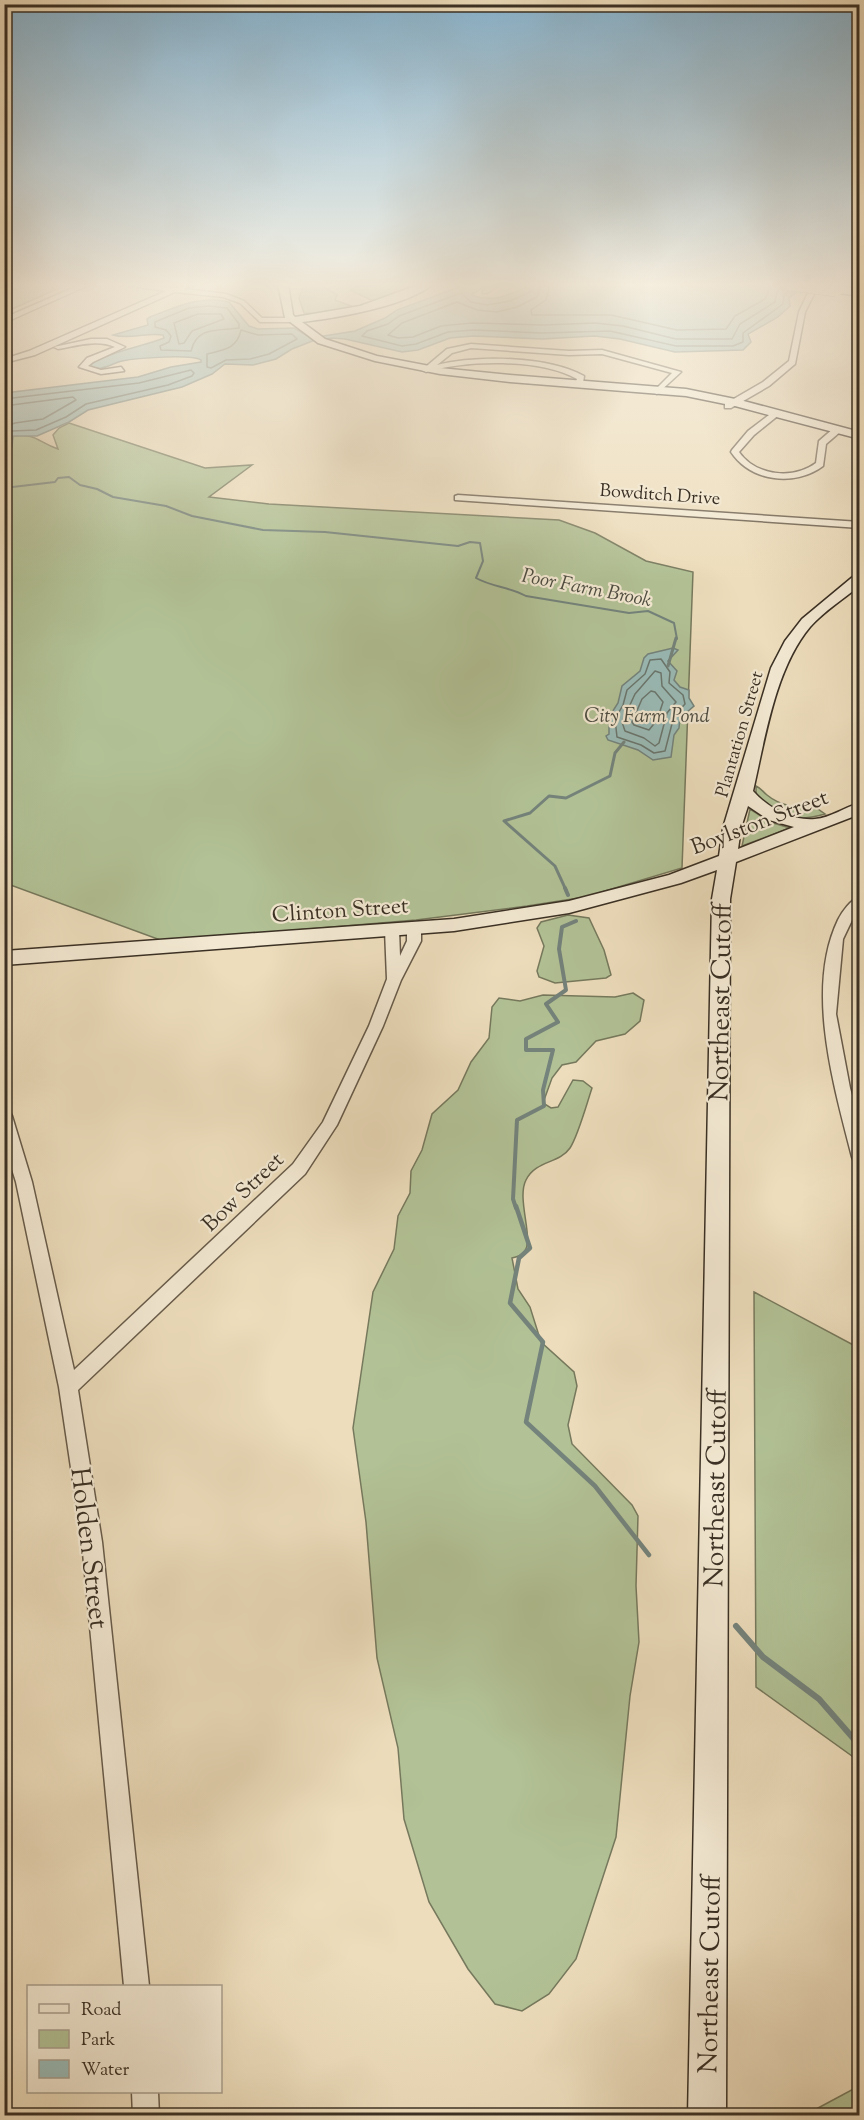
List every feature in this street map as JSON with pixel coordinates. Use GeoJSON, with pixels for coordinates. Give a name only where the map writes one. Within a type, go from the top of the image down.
{"type":"FeatureCollection","features":[{"type":"Feature","properties":{"kind":"main road"},"geometry":{"type":"LineString","coordinates":[[579,383],[659,390],[699,398],[773,416],[860,443]]}},
{"type":"Feature","properties":{"kind":"main road"},"geometry":{"type":"LineString","coordinates":[[833,433],[860,436]]}},
{"type":"Feature","properties":{"kind":"main road","name":"Plantation Street"},"geometry":{"type":"LineString","coordinates":[[726,860],[732,828],[744,792],[768,697],[786,652],[807,622],[860,578]]}},
{"type":"Feature","properties":{"kind":"main road"},"geometry":{"type":"LineString","coordinates":[[744,792],[761,810],[774,818],[818,825]]}},
{"type":"Feature","properties":{"kind":"main road","name":"Boylston Street"},"geometry":{"type":"LineString","coordinates":[[675,879],[860,808]]}},
{"type":"Feature","properties":{"kind":"main road","name":"Northeast Cutoff"},"geometry":{"type":"LineString","coordinates":[[707,2115],[721,899],[726,860]]}},
{"type":"Feature","properties":{"kind":"main road"},"geometry":{"type":"LineString","coordinates":[[675,879],[700,884],[721,899]]}},
{"type":"Feature","properties":{"kind":"main road","name":"Clinton Street"},"geometry":{"type":"LineString","coordinates":[[4,958],[454,925],[569,907],[675,879]]}},
{"type":"Feature","properties":{"kind":"street"},"geometry":{"type":"LineString","coordinates":[[659,390],[666,383]]}},
{"type":"Feature","properties":{"kind":"street"},"geometry":{"type":"LineString","coordinates":[[731,405],[766,383]]}},
{"type":"Feature","properties":{"kind":"street"},"geometry":{"type":"LineString","coordinates":[[773,416],[751,433],[735,452],[743,464],[764,473],[792,475],[813,470],[820,464],[822,442],[833,433]]}},
{"type":"Feature","properties":{"kind":"street","name":"Bowditch Drive"},"geometry":{"type":"LineString","coordinates":[[458,498],[860,525]]}},
{"type":"Feature","properties":{"kind":"street"},"geometry":{"type":"LineString","coordinates":[[860,901],[846,916],[836,939],[829,1014],[842,1088],[860,1156]]}},
{"type":"Feature","properties":{"kind":"street","name":"Bow Street"},"geometry":{"type":"LineString","coordinates":[[68,1387],[129,1332],[299,1169],[329,1125],[376,1026],[391,986],[414,941],[414,928]]}},
{"type":"Feature","properties":{"kind":"street","name":"Bow Street"},"geometry":{"type":"LineString","coordinates":[[391,986],[395,966],[392,930]]}},
{"type":"Feature","properties":{"kind":"street","name":"Holden Street"},"geometry":{"type":"LineString","coordinates":[[4,1116],[24,1182],[68,1387],[92,1542],[136,1985]]}},
{"type":"Feature","properties":{"kind":"street"},"geometry":{"type":"LineString","coordinates":[[145,2093],[146,2115]]}},
{"type":"Feature","properties":{"kind":"green space"},"geometry":{"type":"Polygon","coordinates":[[[69,423],[205,468],[252,465],[209,497],[269,504],[559,520],[595,533],[646,561],[693,572],[682,868],[585,897],[527,906],[416,920],[163,941],[5,883],[4,503],[11,499],[5,500],[9,491],[5,491],[5,449],[11,448],[13,436],[21,435],[32,437],[58,449],[53,435],[59,428],[69,423]]]}},
{"type":"Feature","properties":{"kind":"green space"},"geometry":{"type":"Polygon","coordinates":[[[756,786],[778,802],[803,808],[815,807],[825,814],[804,818],[788,816],[756,799],[756,786]]]}},
{"type":"Feature","properties":{"kind":"green space"},"geometry":{"type":"Polygon","coordinates":[[[750,809],[770,822],[790,828],[742,846],[750,809]]]}},
{"type":"Feature","properties":{"kind":"green space"},"geometry":{"type":"Polygon","coordinates":[[[568,915],[589,918],[604,950],[611,975],[606,978],[555,983],[539,977],[537,971],[544,946],[537,928],[541,922],[568,915]]]}},
{"type":"Feature","properties":{"kind":"green space"},"geometry":{"type":"Polygon","coordinates":[[[633,993],[644,1000],[640,1021],[625,1034],[596,1041],[576,1062],[562,1065],[552,1078],[543,1103],[551,1108],[558,1107],[573,1080],[583,1081],[592,1088],[570,1148],[560,1157],[541,1165],[526,1180],[523,1198],[527,1246],[524,1252],[512,1258],[518,1289],[530,1307],[541,1342],[574,1372],[577,1386],[568,1425],[572,1444],[632,1505],[638,1516],[636,1586],[639,1642],[630,1696],[616,1837],[576,1959],[549,1994],[522,2011],[495,2004],[468,1969],[429,1902],[404,1819],[398,1748],[377,1658],[366,1522],[353,1428],[373,1292],[394,1249],[398,1216],[410,1193],[411,1171],[422,1150],[432,1114],[458,1090],[471,1062],[489,1038],[492,1007],[499,998],[520,1001],[543,995],[615,997],[633,993]]]}},
{"type":"Feature","properties":{"kind":"green space"},"geometry":{"type":"Polygon","coordinates":[[[754,1292],[859,1348],[859,1761],[756,1687],[754,1292]]]}},
{"type":"Feature","properties":{"kind":"green space"},"geometry":{"type":"Polygon","coordinates":[[[859,2086],[859,2115],[805,2115],[859,2086]]]}},
{"type":"Feature","properties":{"kind":"water"},"geometry":{"type":"Polygon","coordinates":[[[89,383],[191,383],[88,410],[69,422],[37,436],[13,436],[12,447],[5,449],[5,393],[89,383]]]}},
{"type":"Feature","properties":{"kind":"water","name":"City Farm Pond"},"geometry":{"type":"Polygon","coordinates":[[[673,648],[678,650],[668,661],[677,671],[674,680],[680,687],[689,690],[689,698],[694,706],[680,718],[679,728],[674,735],[671,757],[653,760],[638,750],[608,740],[606,736],[609,734],[609,717],[618,703],[622,686],[640,671],[644,658],[648,654],[673,648]]]}},
{"type":"Feature","properties":{"kind":"waterway","name":"Poor Farm Brook"},"geometry":{"type":"LineString","coordinates":[[4,488],[55,482],[58,478],[69,477],[80,485],[97,489],[113,497],[166,506],[192,516],[263,530],[325,532],[458,546],[470,542],[480,543],[483,561],[476,578],[482,581],[526,596],[629,613],[648,611],[674,623],[677,639]]}},
{"type":"Feature","properties":{"kind":"waterway","name":"Poor Farm Brook"},"geometry":{"type":"LineString","coordinates":[[668,666],[676,638]]}},
{"type":"Feature","properties":{"kind":"waterway","name":"Poor Farm Brook"},"geometry":{"type":"LineString","coordinates":[[566,890],[555,866],[504,821],[530,813],[549,796],[566,798],[610,776],[615,753],[624,742]]}},
{"type":"Feature","properties":{"kind":"waterway","name":"Poor Farm Brook"},"geometry":{"type":"LineString","coordinates":[[565,888],[568,895]]}},
{"type":"Feature","properties":{"kind":"waterway","name":"Poor Farm Brook"},"geometry":{"type":"LineString","coordinates":[[516,1208],[513,1199],[517,1120],[544,1106],[543,1090],[553,1050],[526,1050],[526,1039],[558,1022],[546,1004],[566,990],[559,949],[562,927],[576,921]]}},
{"type":"Feature","properties":{"kind":"waterway","name":"Poor Farm Brook"},"geometry":{"type":"LineString","coordinates":[[516,1206],[530,1248],[519,1258],[510,1303],[543,1342],[526,1422],[595,1486],[649,1555]]}},
{"type":"Feature","properties":{"kind":"waterway","name":"Poor Farm Brook"},"geometry":{"type":"LineString","coordinates":[[736,1626],[763,1657],[819,1699],[860,1746]]}}]}
